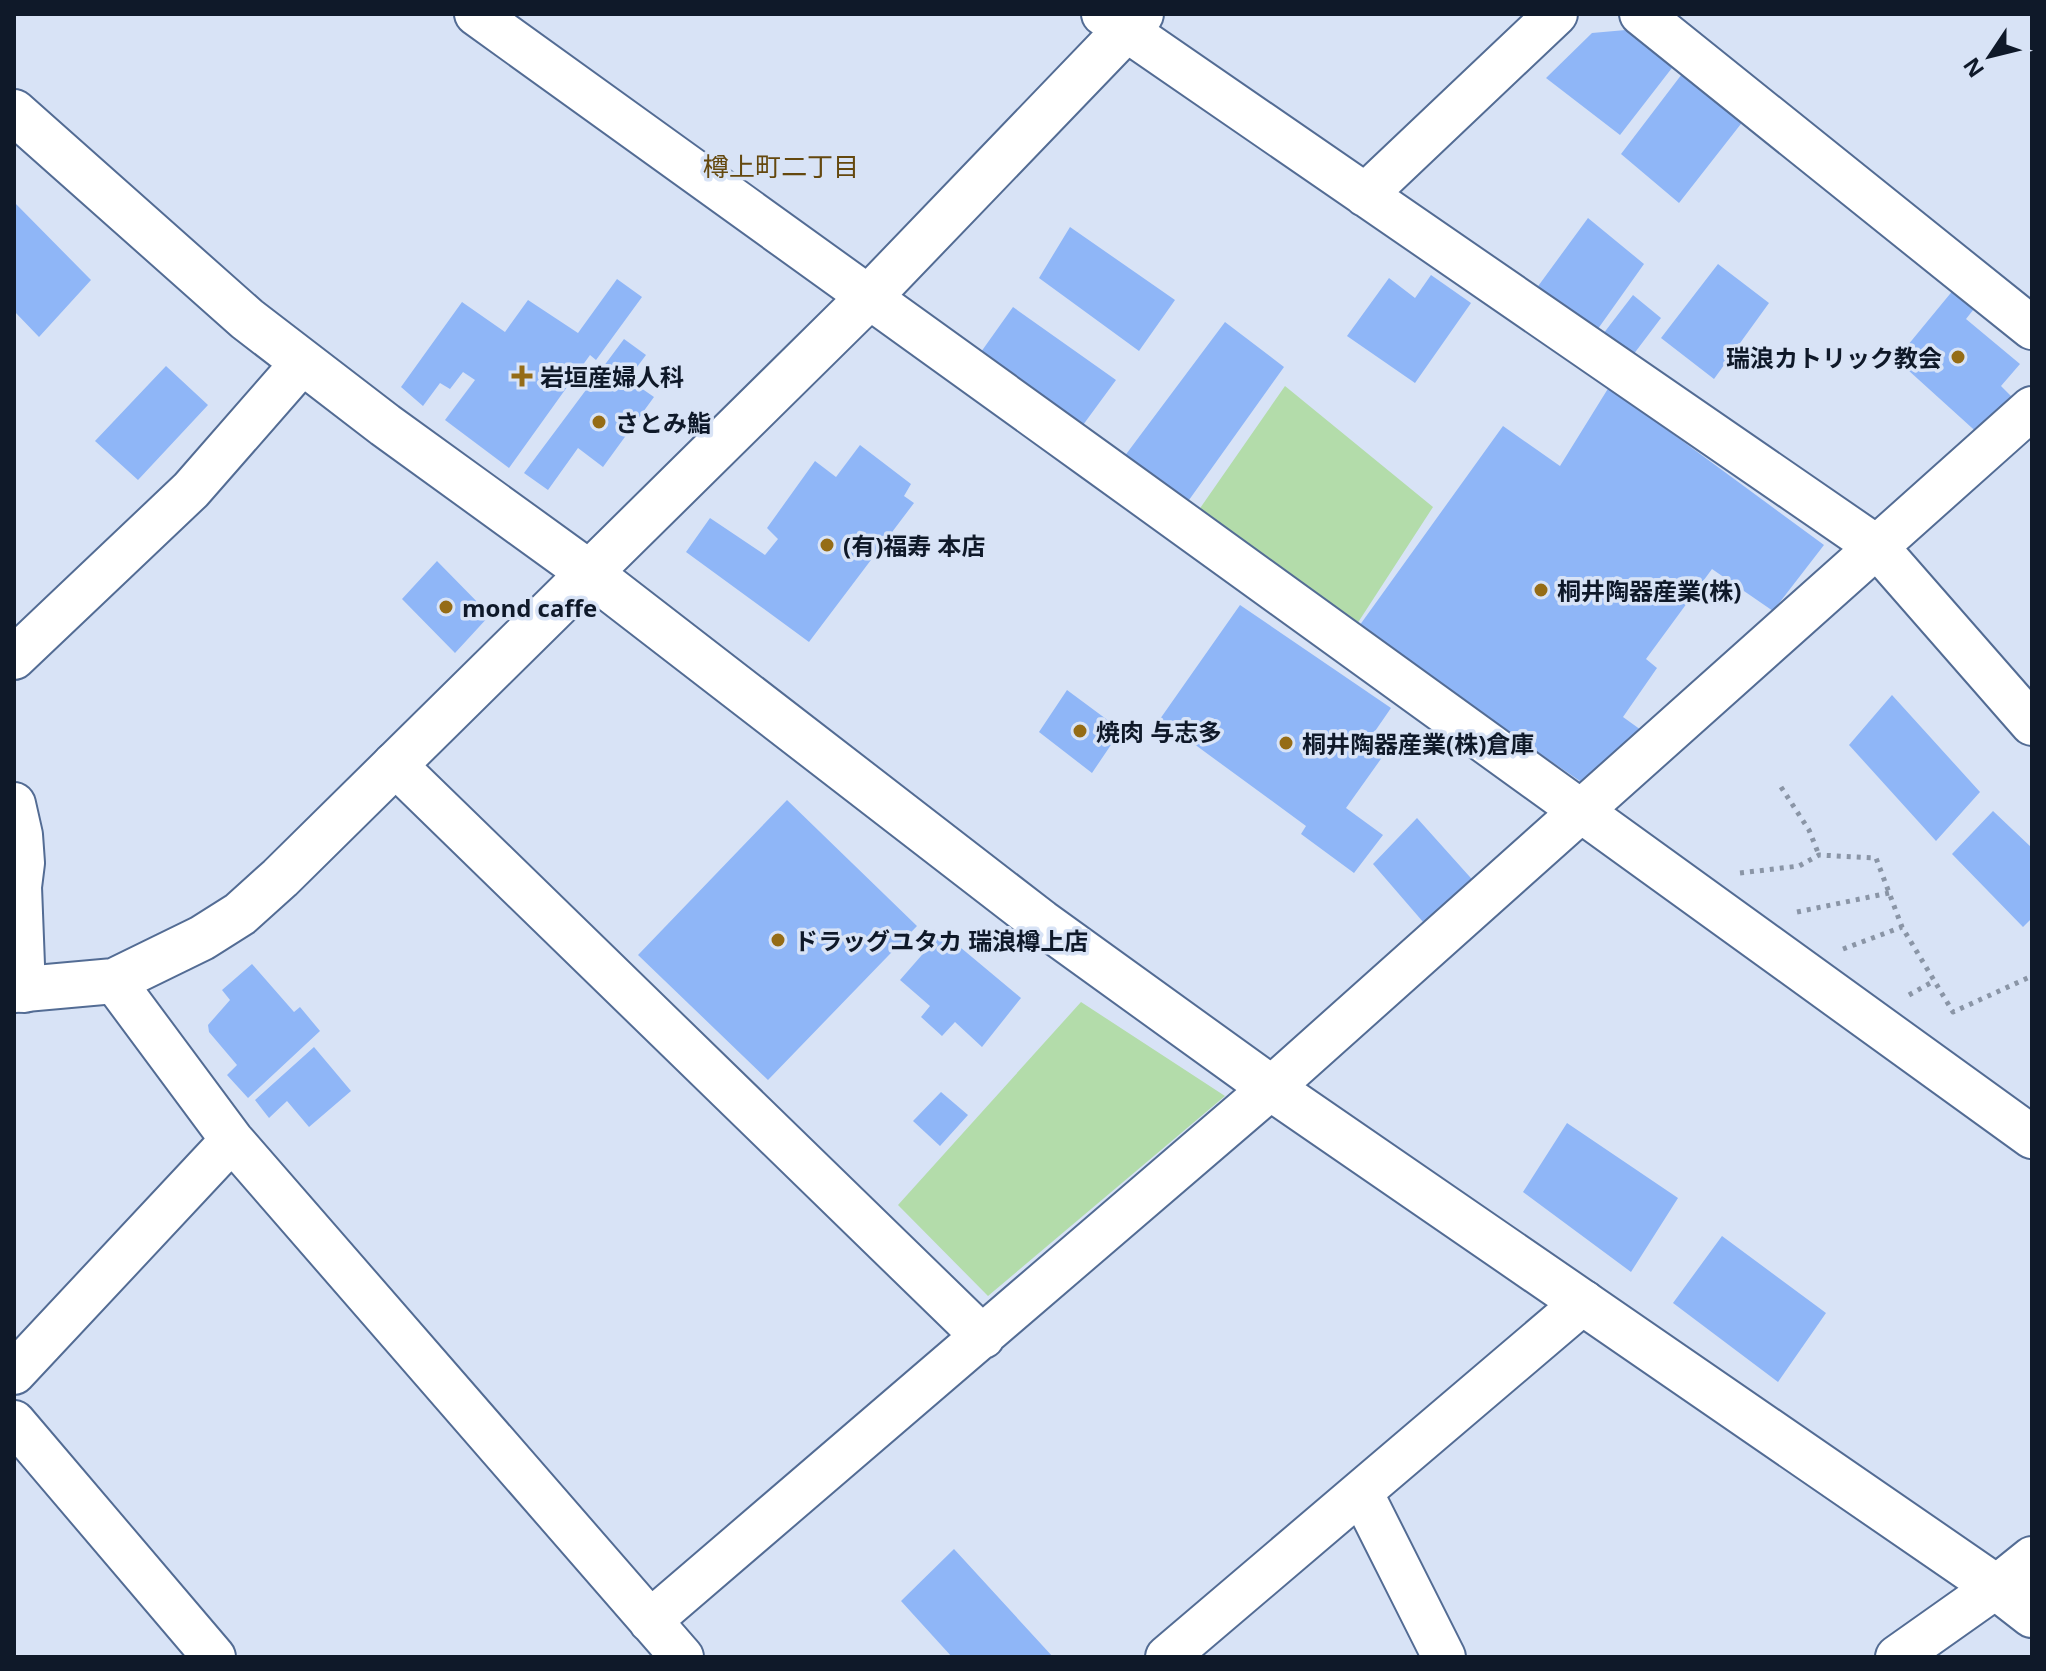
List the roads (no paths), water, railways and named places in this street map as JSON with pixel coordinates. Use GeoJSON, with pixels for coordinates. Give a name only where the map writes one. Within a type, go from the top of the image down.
{"type":"FeatureCollection","features":[{"type":"Feature","properties":{"kind":"street"},"geometry":{"type":"LineString","coordinates":[[476,14],[1583,809],[2032,1137]]}},
{"type":"Feature","properties":{"kind":"street"},"geometry":{"type":"LineString","coordinates":[[1365,195],[1556,14]]}},
{"type":"Feature","properties":{"kind":"street"},"geometry":{"type":"LineString","coordinates":[[1641,14],[2032,328]]}},
{"type":"Feature","properties":{"kind":"street"},"geometry":{"type":"LineString","coordinates":[[14,804],[23,863],[19,991],[114,981],[159,961],[240,914],[868,298],[1123,19],[1365,195],[1877,547],[2032,724]]}},
{"type":"Feature","properties":{"kind":"street"},"geometry":{"type":"LineString","coordinates":[[14,112],[247,319],[385,425],[588,572],[1041,922],[1271,1088],[1996,1587],[2032,1615]]}},
{"type":"Feature","properties":{"kind":"street"},"geometry":{"type":"LineString","coordinates":[[14,658],[191,490],[303,362]]}},
{"type":"Feature","properties":{"kind":"street"},"geometry":{"type":"LineString","coordinates":[[650,1621],[1271,1088],[2032,408]]}},
{"type":"Feature","properties":{"kind":"street"},"geometry":{"type":"LineString","coordinates":[[394,764],[983,1337]]}},
{"type":"Feature","properties":{"kind":"street"},"geometry":{"type":"LineString","coordinates":[[114,981],[232,1140],[682,1657]]}},
{"type":"Feature","properties":{"kind":"street"},"geometry":{"type":"LineString","coordinates":[[14,1373],[232,1140]]}},
{"type":"Feature","properties":{"kind":"street"},"geometry":{"type":"LineString","coordinates":[[1167,1657],[1584,1302]]}},
{"type":"Feature","properties":{"kind":"street"},"geometry":{"type":"LineString","coordinates":[[14,1422],[214,1657]]}},
{"type":"Feature","properties":{"kind":"street"},"geometry":{"type":"LineString","coordinates":[[1361,1492],[1444,1657]]}},
{"type":"Feature","properties":{"kind":"street"},"geometry":{"type":"LineString","coordinates":[[1897,1657],[2032,1558]]}},
{"type":"Feature","properties":{"kind":"place","name":"瑞浪カトリック教会"},"geometry":{"type":"Point","coordinates":[1958,357]}},
{"type":"Feature","properties":{"kind":"place","name":"岩垣産婦人科"},"geometry":{"type":"Point","coordinates":[522,376]}},
{"type":"Feature","properties":{"kind":"place","name":"さとみ鮨"},"geometry":{"type":"Point","coordinates":[599,422]}},
{"type":"Feature","properties":{"kind":"place","name":"(有)福寿 本店"},"geometry":{"type":"Point","coordinates":[827,545]}},
{"type":"Feature","properties":{"kind":"place","name":"桐井陶器産業(株)"},"geometry":{"type":"Point","coordinates":[1541,590]}},
{"type":"Feature","properties":{"kind":"place","name":"mond caffe"},"geometry":{"type":"Point","coordinates":[446,607]}},
{"type":"Feature","properties":{"kind":"place","name":"焼肉 与志多"},"geometry":{"type":"Point","coordinates":[1080,731]}},
{"type":"Feature","properties":{"kind":"place","name":"桐井陶器産業(株)倉庫"},"geometry":{"type":"Point","coordinates":[1286,743]}},
{"type":"Feature","properties":{"kind":"place","name":"ドラッグユタカ 瑞浪樽上店"},"geometry":{"type":"Point","coordinates":[778,940]}},
{"type":"Feature","properties":{"kind":"district","name":"樽上町二丁目"},"geometry":{"type":"Point","coordinates":[781,166]}}]}
